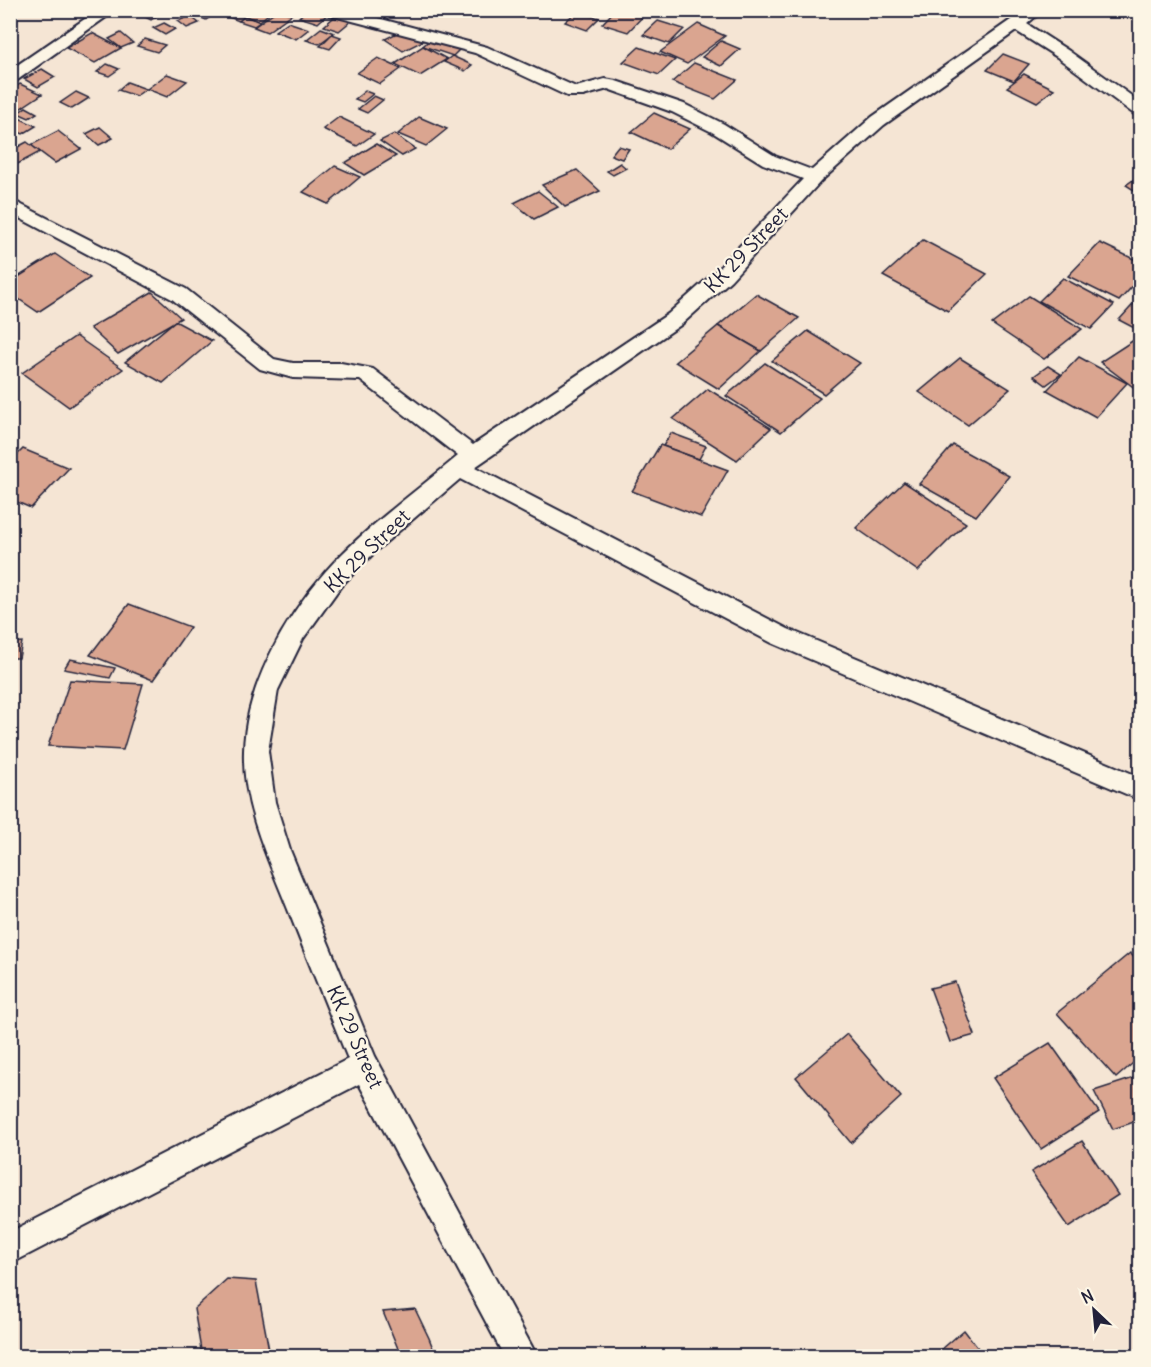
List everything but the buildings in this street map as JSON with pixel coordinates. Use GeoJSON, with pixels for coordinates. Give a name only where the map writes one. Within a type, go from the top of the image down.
{"type":"FeatureCollection","features":[{"type":"Feature","properties":{"kind":"street"},"geometry":{"type":"LineString","coordinates":[[10,78],[109,10]]}},
{"type":"Feature","properties":{"kind":"street"},"geometry":{"type":"LineString","coordinates":[[327,10],[481,50],[573,92],[584,92],[605,83],[610,84],[678,108],[718,128],[769,160],[815,177]]}},
{"type":"Feature","properties":{"kind":"street","name":"KK 29 Street"},"geometry":{"type":"LineString","coordinates":[[521,1356],[365,1066],[277,850],[262,802],[256,750],[266,690],[294,632],[333,579],[370,543],[466,462],[675,319],[724,275],[815,177],[878,121],[1036,10]]}},
{"type":"Feature","properties":{"kind":"street"},"geometry":{"type":"LineString","coordinates":[[1016,24],[1063,54],[1140,110]]}},
{"type":"Feature","properties":{"kind":"street"},"geometry":{"type":"LineString","coordinates":[[10,206],[179,294],[267,364],[284,371],[307,373],[351,370],[366,374],[466,462],[780,636],[1140,789]]}},
{"type":"Feature","properties":{"kind":"street"},"geometry":{"type":"LineString","coordinates":[[10,1249],[365,1066]]}}]}
